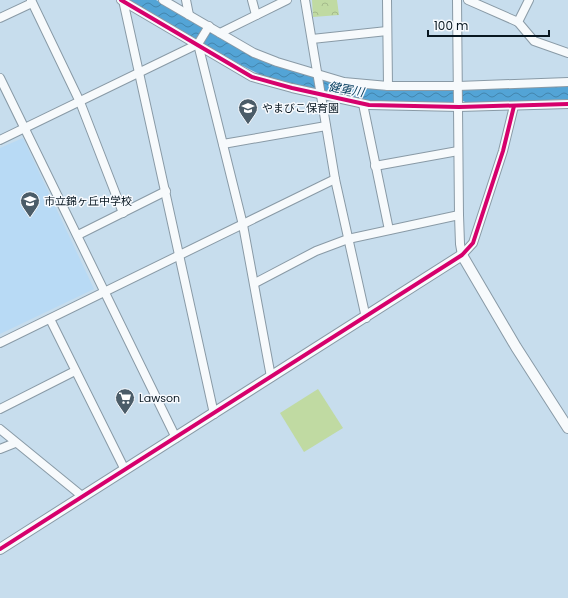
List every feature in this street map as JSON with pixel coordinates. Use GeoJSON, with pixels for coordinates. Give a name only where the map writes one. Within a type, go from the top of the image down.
{"type":"FeatureCollection","features":[{"type":"Feature","properties":{"kind":"street"},"geometry":{"type":"LineString","coordinates":[[163,0],[254,53],[344,82],[388,86],[458,86],[568,82]]}},
{"type":"Feature","properties":{"kind":"street"},"geometry":{"type":"LineString","coordinates":[[186,0],[189,15]]}},
{"type":"Feature","properties":{"kind":"street"},"geometry":{"type":"LineString","coordinates":[[252,0],[256,15]]}},
{"type":"Feature","properties":{"kind":"street"},"geometry":{"type":"LineString","coordinates":[[220,32],[287,0]]}},
{"type":"Feature","properties":{"kind":"street"},"geometry":{"type":"LineString","coordinates":[[305,0],[335,179],[366,318]]}},
{"type":"Feature","properties":{"kind":"street"},"geometry":{"type":"LineString","coordinates":[[387,0],[388,86]]}},
{"type":"Feature","properties":{"kind":"street"},"geometry":{"type":"LineString","coordinates":[[457,0],[459,215],[462,256],[516,347],[568,428]]}},
{"type":"Feature","properties":{"kind":"street"},"geometry":{"type":"LineString","coordinates":[[468,0],[479,2],[518,22],[534,41],[568,53]]}},
{"type":"Feature","properties":{"kind":"street"},"geometry":{"type":"LineString","coordinates":[[518,22],[529,0]]}},
{"type":"Feature","properties":{"kind":"street"},"geometry":{"type":"LineString","coordinates":[[123,1],[252,77],[363,104],[459,107],[568,104]]}},
{"type":"Feature","properties":{"kind":"street"},"geometry":{"type":"LineString","coordinates":[[123,1],[140,72],[214,414]]}},
{"type":"Feature","properties":{"kind":"street"},"geometry":{"type":"LineString","coordinates":[[0,18],[32,2],[80,102],[123,213]]}},
{"type":"Feature","properties":{"kind":"street"},"geometry":{"type":"LineString","coordinates":[[0,140],[198,44],[209,26]]}},
{"type":"Feature","properties":{"kind":"street"},"geometry":{"type":"LineString","coordinates":[[312,39],[387,31]]}},
{"type":"Feature","properties":{"kind":"street"},"geometry":{"type":"LineString","coordinates":[[198,44],[243,225],[255,283],[271,377]]}},
{"type":"Feature","properties":{"kind":"street"},"geometry":{"type":"LineString","coordinates":[[0,78],[176,438]]}},
{"type":"Feature","properties":{"kind":"street"},"geometry":{"type":"LineString","coordinates":[[363,104],[388,230]]}},
{"type":"Feature","properties":{"kind":"street"},"geometry":{"type":"LineString","coordinates":[[0,548],[462,256],[473,243],[503,151],[514,106]]}},
{"type":"Feature","properties":{"kind":"street"},"geometry":{"type":"LineString","coordinates":[[223,144],[326,126]]}},
{"type":"Feature","properties":{"kind":"street"},"geometry":{"type":"LineString","coordinates":[[375,166],[458,151]]}},
{"type":"Feature","properties":{"kind":"street"},"geometry":{"type":"LineString","coordinates":[[0,343],[179,254],[243,225],[335,179]]}},
{"type":"Feature","properties":{"kind":"street"},"geometry":{"type":"LineString","coordinates":[[78,235],[166,191]]}},
{"type":"Feature","properties":{"kind":"street"},"geometry":{"type":"LineString","coordinates":[[255,283],[316,251],[348,239],[459,215]]}},
{"type":"Feature","properties":{"kind":"street"},"geometry":{"type":"LineString","coordinates":[[50,319],[125,470]]}},
{"type":"Feature","properties":{"kind":"street"},"geometry":{"type":"LineString","coordinates":[[0,409],[75,371]]}},
{"type":"Feature","properties":{"kind":"street"},"geometry":{"type":"LineString","coordinates":[[0,429],[15,443],[82,496]]}},
{"type":"Feature","properties":{"kind":"street"},"geometry":{"type":"LineString","coordinates":[[0,449],[15,443]]}},
{"type":"Feature","properties":{"kind":"shaded area","name":"市立錦ヶ丘中学校"},"geometry":{"type":"Polygon","coordinates":[[[23,138],[94,289],[0,334],[0,148],[23,138]]]}},
{"type":"Feature","properties":{"kind":"green space"},"geometry":{"type":"Polygon","coordinates":[[[312,0],[337,0],[339,15],[313,17],[312,0]]]}},
{"type":"Feature","properties":{"kind":"green space"},"geometry":{"type":"Polygon","coordinates":[[[318,389],[343,428],[304,452],[280,413],[318,389]]]}},
{"type":"Feature","properties":{"kind":"water","name":"健軍川"},"geometry":{"type":"Polygon","coordinates":[[[127,0],[156,0],[233,44],[341,83],[568,85],[568,99],[466,104],[464,101],[446,103],[371,101],[349,98],[265,77],[223,56],[127,0]]]}},
{"type":"Feature","properties":{"kind":"cycle path"},"geometry":{"type":"LineString","coordinates":[[121,0],[252,77],[292,88],[369,105],[459,107],[568,104]]}},
{"type":"Feature","properties":{"kind":"cycle path"},"geometry":{"type":"LineString","coordinates":[[0,549],[462,255],[473,243],[503,151],[514,106]]}},
{"type":"Feature","properties":{"kind":"place","name":"やまびこ保育園"},"geometry":{"type":"Point","coordinates":[248,125]}},
{"type":"Feature","properties":{"kind":"place","name":"市立錦ヶ丘中学校"},"geometry":{"type":"Point","coordinates":[30,218]}},
{"type":"Feature","properties":{"kind":"place","name":"Lawson"},"geometry":{"type":"Point","coordinates":[125,415]}}]}
